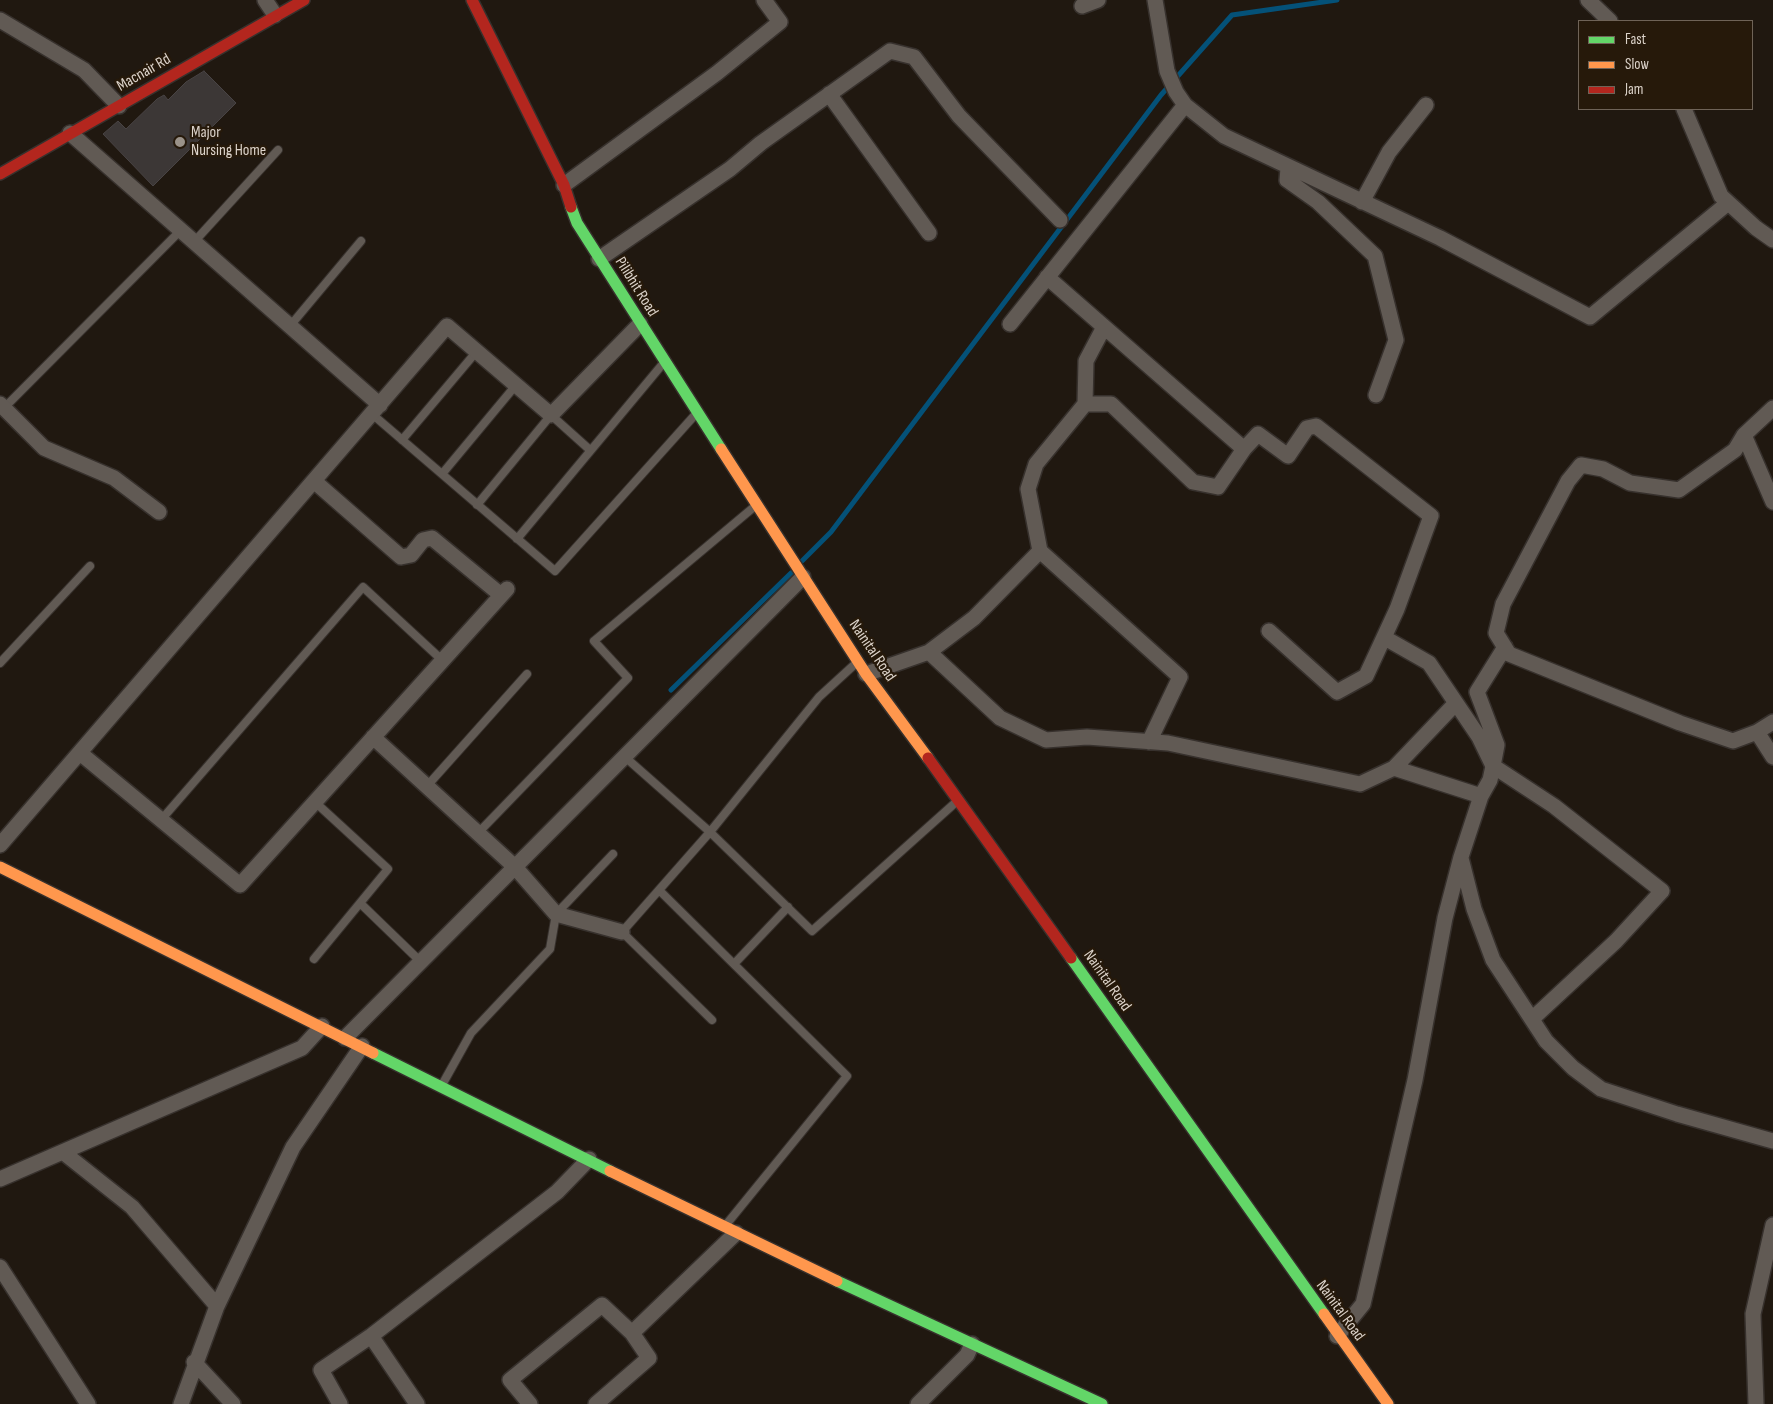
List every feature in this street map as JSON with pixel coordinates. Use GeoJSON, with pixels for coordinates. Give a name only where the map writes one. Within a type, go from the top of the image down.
{"type":"FeatureCollection","features":[{"type":"Feature","properties":{"kind":"main road","name":"Macnair Rd"},"geometry":{"type":"LineString","coordinates":[[0,174],[304,0]]}},
{"type":"Feature","properties":{"kind":"main road","name":"Pilibhit Road"},"geometry":{"type":"LineString","coordinates":[[472,0],[564,185],[577,223],[664,362],[803,576]]}},
{"type":"Feature","properties":{"kind":"main road","name":"Nainital Road"},"geometry":{"type":"LineString","coordinates":[[803,576],[862,668],[959,800],[1337,1336],[1388,1404]]}},
{"type":"Feature","properties":{"kind":"main road"},"geometry":{"type":"LineString","coordinates":[[0,868],[322,1026],[730,1230],[1102,1404]]}},
{"type":"Feature","properties":{"kind":"street"},"geometry":{"type":"LineString","coordinates":[[265,0],[275,15]]}},
{"type":"Feature","properties":{"kind":"street"},"geometry":{"type":"LineString","coordinates":[[564,185],[717,73],[780,22],[764,0]]}},
{"type":"Feature","properties":{"kind":"street"},"geometry":{"type":"LineString","coordinates":[[1082,6],[1098,0]]}},
{"type":"Feature","properties":{"kind":"street"},"geometry":{"type":"LineString","coordinates":[[1155,0],[1168,71],[1176,92],[1185,105],[1224,136],[1288,168],[1440,238],[1590,317],[1728,203]]}},
{"type":"Feature","properties":{"kind":"street"},"geometry":{"type":"LineString","coordinates":[[1588,0],[1609,20]]}},
{"type":"Feature","properties":{"kind":"street"},"geometry":{"type":"LineString","coordinates":[[0,20],[84,70],[119,106]]}},
{"type":"Feature","properties":{"kind":"street"},"geometry":{"type":"LineString","coordinates":[[599,259],[730,169],[761,143],[890,51],[914,57],[958,116],[1060,220]]}},
{"type":"Feature","properties":{"kind":"street"},"geometry":{"type":"LineString","coordinates":[[829,94],[929,233]]}},
{"type":"Feature","properties":{"kind":"street"},"geometry":{"type":"LineString","coordinates":[[1010,324],[1185,105]]}},
{"type":"Feature","properties":{"kind":"street"},"geometry":{"type":"LineString","coordinates":[[1362,202],[1389,152],[1426,105]]}},
{"type":"Feature","properties":{"kind":"street"},"geometry":{"type":"LineString","coordinates":[[1684,110],[1721,196],[1773,240]]}},
{"type":"Feature","properties":{"kind":"street"},"geometry":{"type":"LineString","coordinates":[[70,133],[290,326],[376,409]]}},
{"type":"Feature","properties":{"kind":"street"},"geometry":{"type":"LineString","coordinates":[[1288,168],[1287,180],[1318,202],[1375,256],[1396,340],[1376,395]]}},
{"type":"Feature","properties":{"kind":"street"},"geometry":{"type":"LineString","coordinates":[[1047,277],[1244,449]]}},
{"type":"Feature","properties":{"kind":"street"},"geometry":{"type":"LineString","coordinates":[[0,846],[447,326],[551,415],[640,324]]}},
{"type":"Feature","properties":{"kind":"street"},"geometry":{"type":"LineString","coordinates":[[1104,327],[1086,361],[1085,404],[1036,464],[1028,489],[1040,551],[1180,677],[1149,742]]}},
{"type":"Feature","properties":{"kind":"street"},"geometry":{"type":"LineString","coordinates":[[1085,404],[1111,404],[1193,482],[1218,488],[1244,449],[1258,434],[1288,456],[1307,428],[1316,426],[1431,516],[1385,638],[1366,676],[1337,692],[1269,631]]}},
{"type":"Feature","properties":{"kind":"street"},"geometry":{"type":"LineString","coordinates":[[2,406],[44,448],[114,478],[159,512]]}},
{"type":"Feature","properties":{"kind":"street"},"geometry":{"type":"LineString","coordinates":[[1773,408],[1744,435],[1735,450],[1679,490],[1630,483],[1603,469],[1581,465],[1568,481],[1503,604],[1496,633],[1509,654],[1689,726],[1733,741],[1757,732],[1773,722]]}},
{"type":"Feature","properties":{"kind":"street"},"geometry":{"type":"LineString","coordinates":[[1744,435],[1773,502]]}},
{"type":"Feature","properties":{"kind":"street"},"geometry":{"type":"LineString","coordinates":[[80,753],[240,885],[504,592],[432,538],[423,540],[411,555],[401,557],[314,481]]}},
{"type":"Feature","properties":{"kind":"street"},"geometry":{"type":"LineString","coordinates":[[862,668],[929,652],[974,618],[1040,551]]}},
{"type":"Feature","properties":{"kind":"street"},"geometry":{"type":"LineString","coordinates":[[345,1038],[803,576]]}},
{"type":"Feature","properties":{"kind":"street"},"geometry":{"type":"LineString","coordinates":[[1385,638],[1429,663],[1478,737],[1493,766],[1554,806],[1662,891],[1616,941],[1532,1019]]}},
{"type":"Feature","properties":{"kind":"street"},"geometry":{"type":"LineString","coordinates":[[1337,1336],[1363,1304],[1415,1080],[1445,918],[1461,857],[1481,796],[1490,780],[1497,745],[1476,692],[1505,647]]}},
{"type":"Feature","properties":{"kind":"street"},"geometry":{"type":"LineString","coordinates":[[929,652],[1000,718],[1046,740],[1087,737],[1168,743],[1360,784],[1394,768],[1456,702]]}},
{"type":"Feature","properties":{"kind":"street"},"geometry":{"type":"LineString","coordinates":[[1757,732],[1773,757]]}},
{"type":"Feature","properties":{"kind":"street"},"geometry":{"type":"LineString","coordinates":[[373,737],[515,867],[556,914],[622,932]]}},
{"type":"Feature","properties":{"kind":"street"},"geometry":{"type":"LineString","coordinates":[[1394,768],[1481,796]]}},
{"type":"Feature","properties":{"kind":"street"},"geometry":{"type":"LineString","coordinates":[[1461,857],[1474,909],[1493,960],[1546,1040],[1573,1068],[1601,1089],[1773,1141]]}},
{"type":"Feature","properties":{"kind":"street"},"geometry":{"type":"LineString","coordinates":[[0,1179],[64,1153],[302,1048],[322,1026]]}},
{"type":"Feature","properties":{"kind":"street"},"geometry":{"type":"LineString","coordinates":[[181,1404],[194,1362],[217,1306],[293,1148],[362,1046]]}},
{"type":"Feature","properties":{"kind":"street"},"geometry":{"type":"LineString","coordinates":[[64,1153],[132,1206],[217,1306]]}},
{"type":"Feature","properties":{"kind":"street"},"geometry":{"type":"LineString","coordinates":[[340,1404],[320,1370],[371,1336],[557,1192],[588,1159]]}},
{"type":"Feature","properties":{"kind":"street"},"geometry":{"type":"LineString","coordinates":[[1756,1404],[1753,1314],[1773,1225]]}},
{"type":"Feature","properties":{"kind":"street"},"geometry":{"type":"LineString","coordinates":[[632,1333],[730,1230]]}},
{"type":"Feature","properties":{"kind":"street"},"geometry":{"type":"LineString","coordinates":[[0,1267],[86,1404]]}},
{"type":"Feature","properties":{"kind":"street"},"geometry":{"type":"LineString","coordinates":[[530,1404],[510,1380],[602,1305],[632,1333],[649,1358],[596,1404]]}},
{"type":"Feature","properties":{"kind":"street"},"geometry":{"type":"LineString","coordinates":[[371,1336],[417,1404]]}},
{"type":"Feature","properties":{"kind":"street"},"geometry":{"type":"LineString","coordinates":[[918,1404],[967,1355],[972,1344]]}},
{"type":"Feature","properties":{"kind":"street"},"geometry":{"type":"LineString","coordinates":[[194,1362],[233,1404]]}},
{"type":"Feature","properties":{"kind":"lane"},"geometry":{"type":"LineString","coordinates":[[194,242],[278,150]]}},
{"type":"Feature","properties":{"kind":"lane"},"geometry":{"type":"LineString","coordinates":[[2,406],[181,230]]}},
{"type":"Feature","properties":{"kind":"lane"},"geometry":{"type":"LineString","coordinates":[[290,326],[361,241]]}},
{"type":"Feature","properties":{"kind":"lane"},"geometry":{"type":"LineString","coordinates":[[402,440],[477,351]]}},
{"type":"Feature","properties":{"kind":"lane"},"geometry":{"type":"LineString","coordinates":[[517,538],[664,362]]}},
{"type":"Feature","properties":{"kind":"lane"},"geometry":{"type":"LineString","coordinates":[[442,474],[516,385]]}},
{"type":"Feature","properties":{"kind":"lane"},"geometry":{"type":"LineString","coordinates":[[376,409],[402,440],[555,571],[697,412]]}},
{"type":"Feature","properties":{"kind":"lane"},"geometry":{"type":"LineString","coordinates":[[477,504],[551,415],[590,450]]}},
{"type":"Feature","properties":{"kind":"lane"},"geometry":{"type":"LineString","coordinates":[[478,833],[628,678],[594,641],[756,505]]}},
{"type":"Feature","properties":{"kind":"lane"},"geometry":{"type":"LineString","coordinates":[[0,663],[90,566]]}},
{"type":"Feature","properties":{"kind":"lane"},"geometry":{"type":"LineString","coordinates":[[161,820],[363,587],[442,660]]}},
{"type":"Feature","properties":{"kind":"lane"},"geometry":{"type":"LineString","coordinates":[[712,1020],[622,932],[710,832],[819,697],[862,668]]}},
{"type":"Feature","properties":{"kind":"lane"},"geometry":{"type":"LineString","coordinates":[[427,786],[527,674]]}},
{"type":"Feature","properties":{"kind":"lane"},"geometry":{"type":"LineString","coordinates":[[625,756],[710,832],[812,931],[959,800]]}},
{"type":"Feature","properties":{"kind":"lane"},"geometry":{"type":"LineString","coordinates":[[314,959],[388,870],[315,802]]}},
{"type":"Feature","properties":{"kind":"lane"},"geometry":{"type":"LineString","coordinates":[[441,1086],[472,1034],[550,949],[556,914],[613,854]]}},
{"type":"Feature","properties":{"kind":"lane"},"geometry":{"type":"LineString","coordinates":[[659,890],[847,1076],[730,1230]]}},
{"type":"Feature","properties":{"kind":"lane"},"geometry":{"type":"LineString","coordinates":[[360,903],[421,962]]}},
{"type":"Feature","properties":{"kind":"lane"},"geometry":{"type":"LineString","coordinates":[[734,964],[788,907]]}},
{"type":"Feature","properties":{"kind":"building"},"geometry":{"type":"Polygon","coordinates":[[[204,71],[236,103],[153,186],[103,134],[118,121],[126,129],[157,99],[164,95],[168,100],[186,82],[204,71]]]}},
{"type":"Feature","properties":{"kind":"waterway"},"geometry":{"type":"LineString","coordinates":[[802,561],[831,532],[1161,95],[1232,15],[1337,0]]}},
{"type":"Feature","properties":{"kind":"waterway"},"geometry":{"type":"LineString","coordinates":[[671,690],[791,573]]}},
{"type":"Feature","properties":{"kind":"traffic: fast"},"geometry":{"type":"LineString","coordinates":[[571,207],[577,223],[721,449]]}},
{"type":"Feature","properties":{"kind":"traffic: fast"},"geometry":{"type":"LineString","coordinates":[[1071,958],[1324,1314]]}},
{"type":"Feature","properties":{"kind":"traffic: fast"},"geometry":{"type":"LineString","coordinates":[[373,1053],[610,1171]]}},
{"type":"Feature","properties":{"kind":"traffic: fast"},"geometry":{"type":"LineString","coordinates":[[837,1281],[1102,1404]]}},
{"type":"Feature","properties":{"kind":"traffic: slow"},"geometry":{"type":"LineString","coordinates":[[721,449],[866,674],[928,758]]}},
{"type":"Feature","properties":{"kind":"traffic: slow"},"geometry":{"type":"LineString","coordinates":[[0,867],[373,1053]]}},
{"type":"Feature","properties":{"kind":"traffic: slow"},"geometry":{"type":"LineString","coordinates":[[610,1171],[837,1281]]}},
{"type":"Feature","properties":{"kind":"traffic: slow"},"geometry":{"type":"LineString","coordinates":[[1324,1314],[1388,1404]]}},
{"type":"Feature","properties":{"kind":"traffic: jam"},"geometry":{"type":"LineString","coordinates":[[0,174],[304,0]]}},
{"type":"Feature","properties":{"kind":"traffic: jam"},"geometry":{"type":"LineString","coordinates":[[472,0],[564,185],[571,207]]}},
{"type":"Feature","properties":{"kind":"traffic: jam"},"geometry":{"type":"LineString","coordinates":[[928,758],[1071,958]]}},
{"type":"Feature","properties":{"kind":"place","name":"Major Nursing Home"},"geometry":{"type":"Point","coordinates":[180,142]}}]}
